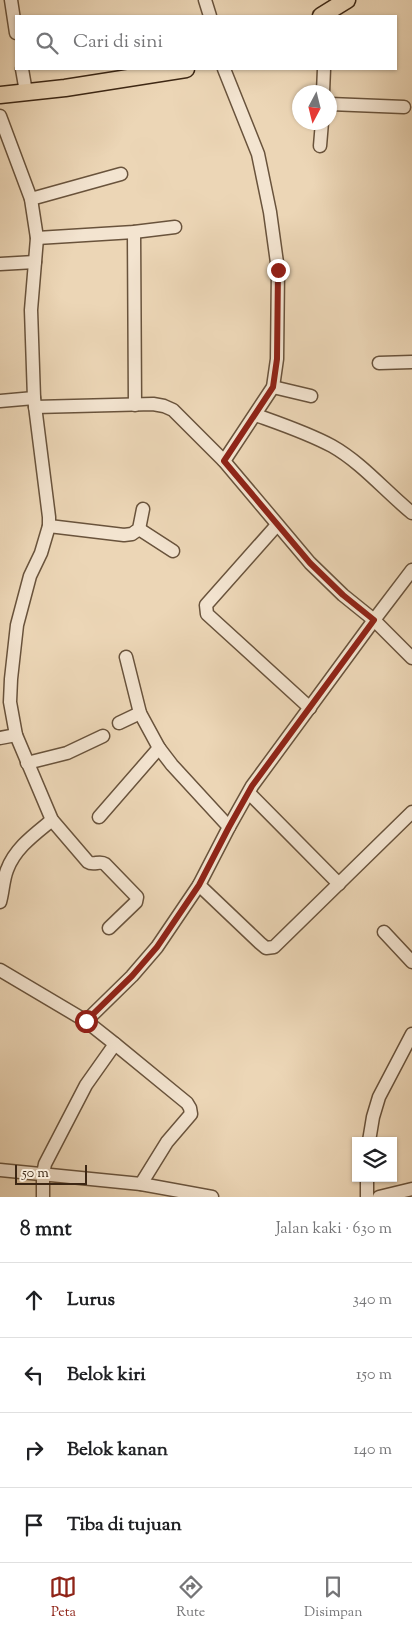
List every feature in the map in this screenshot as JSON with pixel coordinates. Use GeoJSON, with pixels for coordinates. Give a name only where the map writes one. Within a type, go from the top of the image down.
{"type":"FeatureCollection","features":[{"type":"Feature","properties":{"kind":"main road"},"geometry":{"type":"LineString","coordinates":[[327,11],[347,0]]}},
{"type":"Feature","properties":{"kind":"main road"},"geometry":{"type":"LineString","coordinates":[[0,95],[65,88],[180,70]]}},
{"type":"Feature","properties":{"kind":"street"},"geometry":{"type":"LineString","coordinates":[[11,0],[15,26]]}},
{"type":"Feature","properties":{"kind":"street"},"geometry":{"type":"LineString","coordinates":[[205,0],[210,15]]}},
{"type":"Feature","properties":{"kind":"street"},"geometry":{"type":"LineString","coordinates":[[22,70],[26,92]]}},
{"type":"Feature","properties":{"kind":"street"},"geometry":{"type":"LineString","coordinates":[[224,70],[258,154],[270,212],[278,270],[277,359],[273,387],[224,461]]}},
{"type":"Feature","properties":{"kind":"street"},"geometry":{"type":"LineString","coordinates":[[323,85],[324,70]]}},
{"type":"Feature","properties":{"kind":"street"},"geometry":{"type":"LineString","coordinates":[[337,104],[404,107]]}},
{"type":"Feature","properties":{"kind":"street"},"geometry":{"type":"LineString","coordinates":[[0,116],[31,199],[37,238],[31,310],[35,402],[49,526],[41,553],[30,576],[18,625],[10,702],[16,735],[52,820],[88,862],[92,864],[100,862],[105,864],[137,897],[136,902],[108,928]]}},
{"type":"Feature","properties":{"kind":"street"},"geometry":{"type":"LineString","coordinates":[[320,146],[321,130]]}},
{"type":"Feature","properties":{"kind":"street"},"geometry":{"type":"LineString","coordinates":[[31,199],[120,174]]}},
{"type":"Feature","properties":{"kind":"street"},"geometry":{"type":"LineString","coordinates":[[37,238],[134,232],[175,227]]}},
{"type":"Feature","properties":{"kind":"street"},"geometry":{"type":"LineString","coordinates":[[134,232],[135,405]]}},
{"type":"Feature","properties":{"kind":"street"},"geometry":{"type":"LineString","coordinates":[[0,264],[35,262]]}},
{"type":"Feature","properties":{"kind":"street"},"geometry":{"type":"LineString","coordinates":[[379,363],[412,362]]}},
{"type":"Feature","properties":{"kind":"street"},"geometry":{"type":"LineString","coordinates":[[273,387],[311,396]]}},
{"type":"Feature","properties":{"kind":"street"},"geometry":{"type":"LineString","coordinates":[[0,400],[158,405],[173,410],[224,461],[310,563],[343,595],[374,620],[412,658]]}},
{"type":"Feature","properties":{"kind":"street"},"geometry":{"type":"LineString","coordinates":[[256,415],[332,446],[366,471],[390,495],[412,513]]}},
{"type":"Feature","properties":{"kind":"street"},"geometry":{"type":"LineString","coordinates":[[49,526],[124,535],[132,534],[139,529],[143,509]]}},
{"type":"Feature","properties":{"kind":"street"},"geometry":{"type":"LineString","coordinates":[[277,525],[244,564],[219,588],[206,604],[205,609],[207,614],[310,708]]}},
{"type":"Feature","properties":{"kind":"street"},"geometry":{"type":"LineString","coordinates":[[139,529],[172,551]]}},
{"type":"Feature","properties":{"kind":"street"},"geometry":{"type":"LineString","coordinates":[[86,1021],[132,976],[157,947],[199,885],[249,793],[412,570]]}},
{"type":"Feature","properties":{"kind":"street"},"geometry":{"type":"LineString","coordinates":[[126,657],[140,713],[159,748],[172,766],[229,827]]}},
{"type":"Feature","properties":{"kind":"street"},"geometry":{"type":"LineString","coordinates":[[119,723],[140,713]]}},
{"type":"Feature","properties":{"kind":"street"},"geometry":{"type":"LineString","coordinates":[[0,738],[16,735]]}},
{"type":"Feature","properties":{"kind":"street"},"geometry":{"type":"LineString","coordinates":[[27,764],[67,753],[102,736]]}},
{"type":"Feature","properties":{"kind":"street"},"geometry":{"type":"LineString","coordinates":[[99,817],[159,748]]}},
{"type":"Feature","properties":{"kind":"street"},"geometry":{"type":"LineString","coordinates":[[249,793],[339,884]]}},
{"type":"Feature","properties":{"kind":"street"},"geometry":{"type":"LineString","coordinates":[[199,885],[260,943],[269,948],[274,948],[412,812]]}},
{"type":"Feature","properties":{"kind":"street"},"geometry":{"type":"LineString","coordinates":[[0,902],[6,871],[13,857],[22,846],[52,820]]}},
{"type":"Feature","properties":{"kind":"street"},"geometry":{"type":"LineString","coordinates":[[384,932],[412,962]]}},
{"type":"Feature","properties":{"kind":"street"},"geometry":{"type":"LineString","coordinates":[[0,970],[86,1021],[187,1103],[191,1111],[186,1120],[167,1142],[141,1184]]}},
{"type":"Feature","properties":{"kind":"street"},"geometry":{"type":"LineString","coordinates":[[370,1137],[379,1097],[412,1034]]}},
{"type":"Feature","properties":{"kind":"street"},"geometry":{"type":"LineString","coordinates":[[43,1197],[45,1164],[86,1085],[116,1044]]}},
{"type":"Feature","properties":{"kind":"street"},"geometry":{"type":"LineString","coordinates":[[0,1170],[141,1184],[187,1195],[212,1197]]}},
{"type":"Feature","properties":{"kind":"street"},"geometry":{"type":"LineString","coordinates":[[367,1182],[367,1197]]}},
{"type":"Feature","properties":{"kind":"street"},"geometry":{"type":"LineString","coordinates":[[379,1197],[412,1189]]}},
{"type":"Feature","properties":{"kind":"route"},"geometry":{"type":"LineString","coordinates":[[86,1021],[132,976],[157,947],[199,885],[252,786],[374,620],[343,595],[310,563],[224,461],[273,387],[277,359],[278,270]]}}]}
